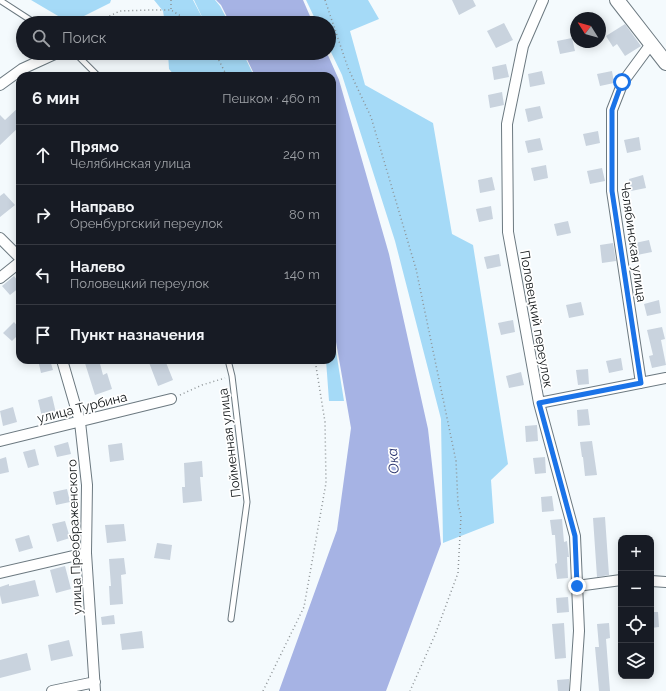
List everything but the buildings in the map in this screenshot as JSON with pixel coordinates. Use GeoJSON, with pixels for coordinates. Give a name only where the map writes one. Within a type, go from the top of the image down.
{"type":"FeatureCollection","features":[{"type":"Feature","properties":{"kind":"street","name":"Половецкий переулок"},"geometry":{"type":"LineString","coordinates":[[543,0],[522,46],[507,124],[508,232],[539,403],[575,536],[579,632],[575,691]]}},
{"type":"Feature","properties":{"kind":"street"},"geometry":{"type":"LineString","coordinates":[[617,0],[666,63]]}},
{"type":"Feature","properties":{"kind":"street","name":"Челябинская улица"},"geometry":{"type":"LineString","coordinates":[[641,383],[612,191],[612,110],[622,82],[651,44]]}},
{"type":"Feature","properties":{"kind":"street"},"geometry":{"type":"LineString","coordinates":[[18,72],[42,60]]}},
{"type":"Feature","properties":{"kind":"street"},"geometry":{"type":"LineString","coordinates":[[0,85],[16,73]]}},
{"type":"Feature","properties":{"kind":"street"},"geometry":{"type":"LineString","coordinates":[[0,238],[16,254]]}},
{"type":"Feature","properties":{"kind":"street"},"geometry":{"type":"LineString","coordinates":[[0,278],[16,265]]}},
{"type":"Feature","properties":{"kind":"street","name":"улица Преображенского"},"geometry":{"type":"LineString","coordinates":[[63,364],[80,422],[87,485],[86,553],[95,687]]}},
{"type":"Feature","properties":{"kind":"street"},"geometry":{"type":"LineString","coordinates":[[539,403],[666,378]]}},
{"type":"Feature","properties":{"kind":"street","name":"улица Турбина"},"geometry":{"type":"LineString","coordinates":[[0,441],[171,399]]}},
{"type":"Feature","properties":{"kind":"street"},"geometry":{"type":"LineString","coordinates":[[0,573],[86,553]]}},
{"type":"Feature","properties":{"kind":"street"},"geometry":{"type":"LineString","coordinates":[[577,586],[618,580]]}},
{"type":"Feature","properties":{"kind":"street"},"geometry":{"type":"LineString","coordinates":[[654,581],[666,582]]}},
{"type":"Feature","properties":{"kind":"street"},"geometry":{"type":"LineString","coordinates":[[52,691],[95,687]]}},
{"type":"Feature","properties":{"kind":"lane"},"geometry":{"type":"LineString","coordinates":[[1,1],[24,16]]}},
{"type":"Feature","properties":{"kind":"lane"},"geometry":{"type":"LineString","coordinates":[[82,60],[94,72]]}},
{"type":"Feature","properties":{"kind":"lane","name":"Пойменная улица"},"geometry":{"type":"LineString","coordinates":[[229,364],[232,376],[247,502],[231,619]]}},
{"type":"Feature","properties":{"kind":"path"},"geometry":{"type":"LineString","coordinates":[[171,0],[171,10]]}},
{"type":"Feature","properties":{"kind":"path"},"geometry":{"type":"LineString","coordinates":[[325,0],[330,16]]}},
{"type":"Feature","properties":{"kind":"path"},"geometry":{"type":"LineString","coordinates":[[110,16],[120,11],[171,10],[181,16]]}},
{"type":"Feature","properties":{"kind":"path"},"geometry":{"type":"LineString","coordinates":[[336,33],[348,68],[371,117],[416,269],[456,461],[458,504],[461,516],[458,574],[435,635],[410,691]]}},
{"type":"Feature","properties":{"kind":"path"},"geometry":{"type":"LineString","coordinates":[[219,60],[225,72]]}},
{"type":"Feature","properties":{"kind":"path"},"geometry":{"type":"LineString","coordinates":[[263,691],[304,607],[326,483],[325,422],[316,364]]}},
{"type":"Feature","properties":{"kind":"path"},"geometry":{"type":"LineString","coordinates":[[171,399],[202,385],[232,376]]}},
{"type":"Feature","properties":{"kind":"shaded area"},"geometry":{"type":"Polygon","coordinates":[[[31,0],[111,0],[110,3],[84,16],[58,16],[31,0]]]}},
{"type":"Feature","properties":{"kind":"shaded area"},"geometry":{"type":"Polygon","coordinates":[[[154,0],[193,0],[201,16],[164,16],[163,11],[154,0]]]}},
{"type":"Feature","properties":{"kind":"shaded area"},"geometry":{"type":"Polygon","coordinates":[[[194,0],[215,0],[225,16],[202,16],[194,0]]]}},
{"type":"Feature","properties":{"kind":"shaded area"},"geometry":{"type":"Polygon","coordinates":[[[306,0],[368,0],[379,19],[350,31],[365,85],[433,123],[452,234],[473,245],[508,464],[491,480],[494,523],[443,543],[441,419],[395,241],[342,75],[335,60],[336,60],[336,16],[314,16],[306,0]]]}},
{"type":"Feature","properties":{"kind":"shaded area"},"geometry":{"type":"Polygon","coordinates":[[[168,60],[246,60],[252,72],[172,72],[169,69],[168,60]]]}},
{"type":"Feature","properties":{"kind":"shaded area"},"geometry":{"type":"Polygon","coordinates":[[[336,351],[344,401],[329,401],[326,364],[336,364],[336,351]]]}},
{"type":"Feature","properties":{"kind":"water"},"geometry":{"type":"Polygon","coordinates":[[[216,0],[303,0],[310,16],[226,16],[221,5],[216,0]]]}},
{"type":"Feature","properties":{"kind":"water"},"geometry":{"type":"Polygon","coordinates":[[[247,60],[330,60],[335,72],[253,72],[247,60]]]}},
{"type":"Feature","properties":{"kind":"water","name":"Ока"},"geometry":{"type":"Polygon","coordinates":[[[336,73],[389,254],[428,429],[441,544],[386,691],[279,691],[337,530],[351,428],[336,342],[336,73]]]}},
{"type":"Feature","properties":{"kind":"route"},"geometry":{"type":"LineString","coordinates":[[577,586],[575,536],[539,403],[641,383],[612,191],[612,110],[622,82]]}}]}
